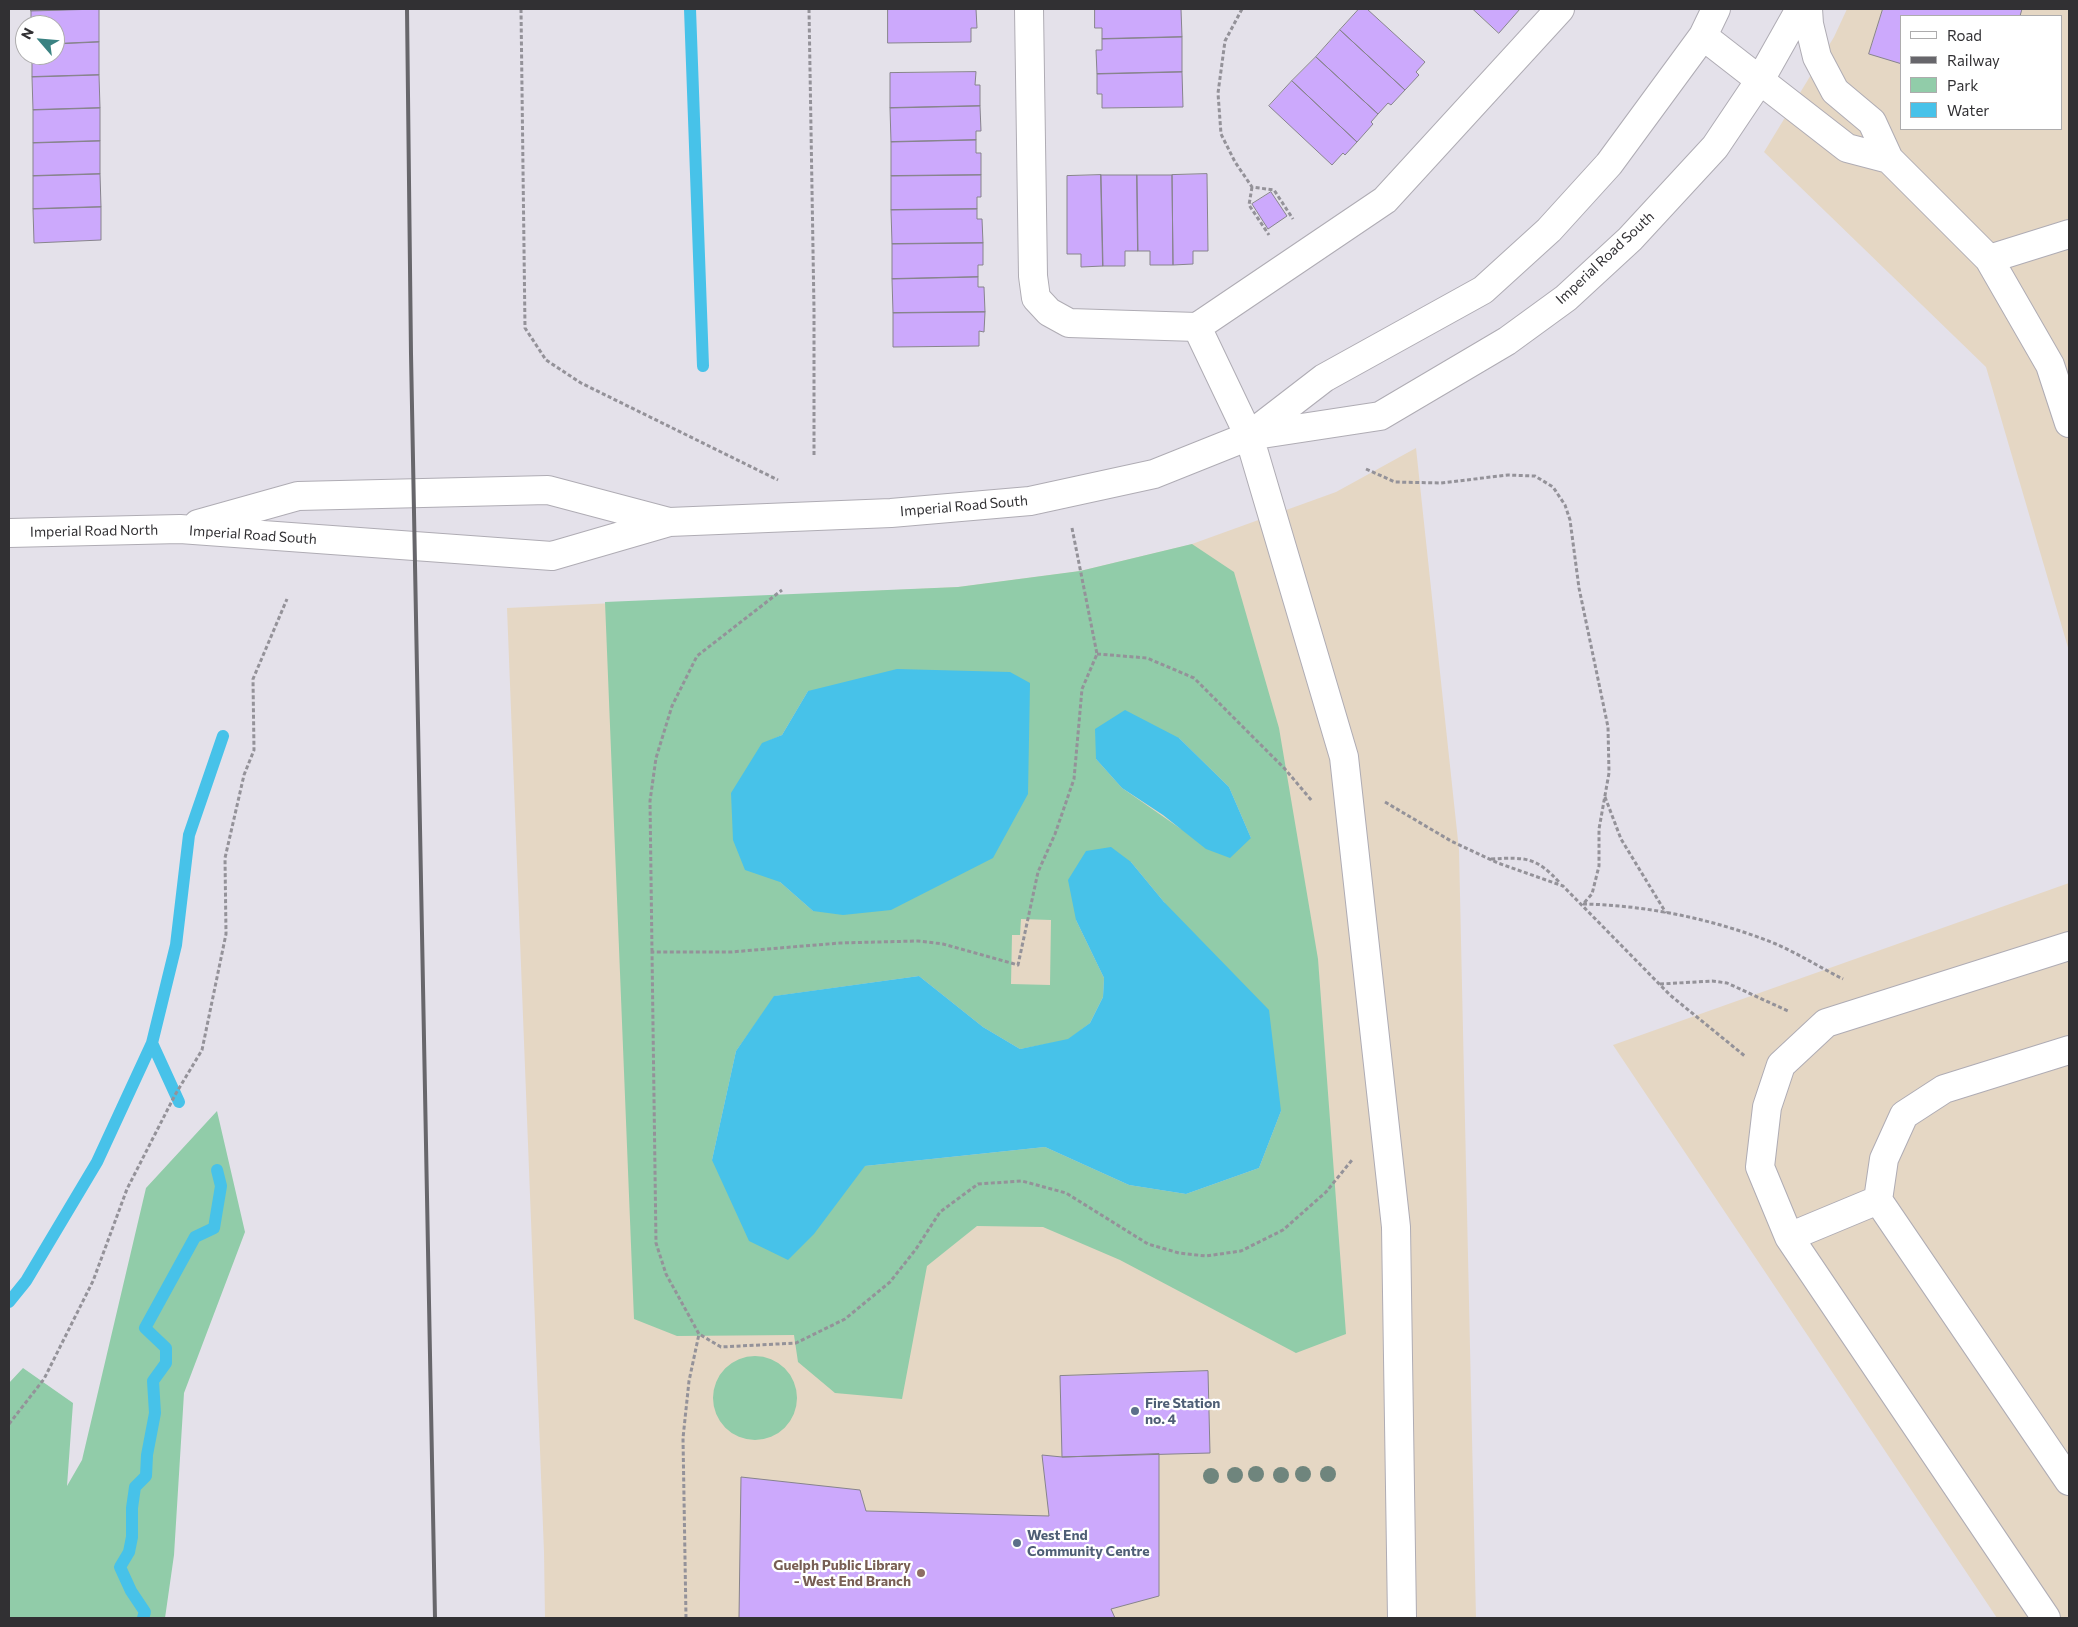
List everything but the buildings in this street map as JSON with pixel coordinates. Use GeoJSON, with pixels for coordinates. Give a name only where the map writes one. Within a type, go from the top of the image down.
{"type":"FeatureCollection","features":[{"type":"Feature","properties":{"kind":"street"},"geometry":{"type":"LineString","coordinates":[[1029,9],[1033,266],[1036,298],[1048,312],[1070,323],[1197,327],[1385,200],[1560,9]]}},
{"type":"Feature","properties":{"kind":"street","name":"Imperial Road South"},"geometry":{"type":"LineString","coordinates":[[1249,436],[1324,378],[1483,290],[1549,230],[1609,164],[1703,36],[1716,9]]}},
{"type":"Feature","properties":{"kind":"street","name":"Imperial Road South"},"geometry":{"type":"LineString","coordinates":[[180,530],[552,556],[669,522],[891,513],[1030,501],[1154,474],[1249,436],[1380,416],[1507,341],[1566,298],[1630,239],[1715,147],[1760,80],[1800,9]]}},
{"type":"Feature","properties":{"kind":"street"},"geometry":{"type":"LineString","coordinates":[[1808,9],[1809,24],[1817,57],[1835,91],[1872,122],[1889,159],[1989,259],[2050,366],[2069,423]]}},
{"type":"Feature","properties":{"kind":"street"},"geometry":{"type":"LineString","coordinates":[[1703,36],[1847,148],[1889,159]]}},
{"type":"Feature","properties":{"kind":"street"},"geometry":{"type":"LineString","coordinates":[[1989,259],[2069,234]]}},
{"type":"Feature","properties":{"kind":"street"},"geometry":{"type":"LineString","coordinates":[[1197,327],[1249,436],[1344,757],[1396,1227],[1402,1618]]}},
{"type":"Feature","properties":{"kind":"street","name":"Imperial Road South"},"geometry":{"type":"LineString","coordinates":[[180,530],[298,496],[548,490],[669,522]]}},
{"type":"Feature","properties":{"kind":"street","name":"Imperial Road North"},"geometry":{"type":"LineString","coordinates":[[9,533],[180,530]]}},
{"type":"Feature","properties":{"kind":"street"},"geometry":{"type":"LineString","coordinates":[[2046,1618],[1790,1237],[1760,1167],[1767,1107],[1781,1065],[1826,1023],[2069,946]]}},
{"type":"Feature","properties":{"kind":"street"},"geometry":{"type":"LineString","coordinates":[[2069,1050],[1944,1090],[1904,1115],[1884,1159],[1878,1200],[2069,1480]]}},
{"type":"Feature","properties":{"kind":"street"},"geometry":{"type":"LineString","coordinates":[[1790,1237],[1878,1200]]}},
{"type":"Feature","properties":{"kind":"path"},"geometry":{"type":"LineString","coordinates":[[521,9],[525,328],[546,360],[581,383],[778,480]]}},
{"type":"Feature","properties":{"kind":"path"},"geometry":{"type":"LineString","coordinates":[[809,9],[814,310],[814,456]]}},
{"type":"Feature","properties":{"kind":"path"},"geometry":{"type":"LineString","coordinates":[[1242,9],[1224,41],[1218,93],[1221,134],[1235,162],[1252,187],[1250,205],[1271,238],[1295,222],[1274,190],[1252,187]]}},
{"type":"Feature","properties":{"kind":"path"},"geometry":{"type":"LineString","coordinates":[[1283,230],[1302,257]]}},
{"type":"Feature","properties":{"kind":"path"},"geometry":{"type":"LineString","coordinates":[[1366,470],[1395,482],[1441,483],[1508,475],[1535,476],[1553,487],[1565,505],[1570,520],[1580,588],[1607,719],[1609,773],[1599,829],[1599,866],[1592,894],[1583,904]]}},
{"type":"Feature","properties":{"kind":"path"},"geometry":{"type":"LineString","coordinates":[[652,952],[731,952],[840,944],[918,941],[943,944],[1018,965],[1038,872],[1055,834],[1074,779],[1082,689],[1097,654],[1065,494]]}},
{"type":"Feature","properties":{"kind":"path"},"geometry":{"type":"LineString","coordinates":[[782,590],[697,656],[672,706],[656,758],[650,801],[656,1243],[666,1274],[699,1334],[721,1347],[796,1343],[846,1319],[890,1282],[916,1249],[940,1212],[978,1184],[1022,1181],[1066,1193],[1148,1244],[1179,1253],[1206,1256],[1242,1251],[1283,1230],[1326,1192],[1354,1158],[1386,1131]]}},
{"type":"Feature","properties":{"kind":"path"},"geometry":{"type":"LineString","coordinates":[[9,1424],[44,1379],[93,1281],[127,1189],[175,1095],[202,1050],[226,934],[225,858],[244,775],[254,750],[253,679],[287,599]]}},
{"type":"Feature","properties":{"kind":"path"},"geometry":{"type":"LineString","coordinates":[[1097,654],[1147,658],[1194,678],[1285,769],[1315,805]]}},
{"type":"Feature","properties":{"kind":"path"},"geometry":{"type":"LineString","coordinates":[[1347,780],[1451,841],[1490,859],[1562,886]]}},
{"type":"Feature","properties":{"kind":"path"},"geometry":{"type":"LineString","coordinates":[[1605,797],[1621,839],[1666,914]]}},
{"type":"Feature","properties":{"kind":"path"},"geometry":{"type":"LineString","coordinates":[[1490,859],[1517,857],[1531,860],[1545,867],[1562,886],[1583,904],[1670,996],[1776,1081]]}},
{"type":"Feature","properties":{"kind":"path"},"geometry":{"type":"LineString","coordinates":[[1583,904],[1612,905],[1666,914],[1718,925],[1776,944],[1886,1004]]}},
{"type":"Feature","properties":{"kind":"path"},"geometry":{"type":"LineString","coordinates":[[1659,984],[1712,981],[1727,983],[1822,1026]]}},
{"type":"Feature","properties":{"kind":"path"},"geometry":{"type":"LineString","coordinates":[[686,1618],[683,1438],[689,1381],[699,1334]]}},
{"type":"Feature","properties":{"kind":"shaded area"},"geometry":{"type":"Polygon","coordinates":[[[1847,9],[2069,9],[2069,651],[1986,367],[1764,152],[1834,37],[1847,9]]]}},
{"type":"Feature","properties":{"kind":"shaded area"},"geometry":{"type":"Polygon","coordinates":[[[1416,448],[1459,850],[1476,1618],[545,1618],[507,608],[958,587],[1080,571],[1192,544],[1336,492],[1416,448]]]}},
{"type":"Feature","properties":{"kind":"shaded area"},"geometry":{"type":"Polygon","coordinates":[[[2069,883],[2069,1618],[1997,1618],[1613,1045],[2069,883]]]}},
{"type":"Feature","properties":{"kind":"green space"},"geometry":{"type":"Polygon","coordinates":[[[1192,544],[1234,572],[1279,728],[1318,959],[1346,1334],[1296,1353],[1120,1260],[1043,1227],[977,1226],[927,1266],[902,1399],[835,1393],[798,1362],[794,1335],[677,1336],[634,1319],[605,602],[958,587],[1080,571],[1192,544]],[[808,691],[782,735],[762,744],[780,882],[813,911],[808,691]],[[1179,738],[1096,759],[1122,788],[1181,829],[1251,838],[1229,787],[1179,738]],[[1131,862],[1076,920],[1104,978],[1103,997],[1090,1023],[1068,1040],[1020,1049],[983,1027],[919,976],[775,996],[736,1051],[712,1160],[865,1166],[1045,1147],[1129,1185],[1186,1194],[1259,1168],[1281,1111],[1164,902],[1131,862]],[[1021,919],[1020,935],[1012,935],[1011,984],[1050,985],[1051,920],[1021,919]]]}},
{"type":"Feature","properties":{"kind":"green space"},"geometry":{"type":"Polygon","coordinates":[[[217,1111],[245,1232],[184,1393],[174,1555],[165,1618],[9,1618],[9,1383],[23,1368],[73,1403],[67,1486],[82,1460],[146,1188],[217,1111]]]}},
{"type":"Feature","properties":{"kind":"green space"},"geometry":{"type":"Polygon","coordinates":[[[755,1356],[771,1359],[785,1368],[794,1382],[797,1398],[794,1414],[785,1428],[771,1437],[755,1440],[739,1437],[725,1428],[716,1414],[713,1398],[716,1382],[725,1368],[739,1359],[755,1356]]]}},
{"type":"Feature","properties":{"kind":"water"},"geometry":{"type":"Polygon","coordinates":[[[897,669],[1010,672],[1030,683],[1028,794],[993,858],[891,910],[843,915],[813,911],[780,882],[745,870],[733,840],[731,793],[762,743],[782,735],[808,691],[897,669]]]}},
{"type":"Feature","properties":{"kind":"water"},"geometry":{"type":"Polygon","coordinates":[[[1125,710],[1179,738],[1229,787],[1251,838],[1230,858],[1206,849],[1163,815],[1122,788],[1096,759],[1095,729],[1125,710]]]}},
{"type":"Feature","properties":{"kind":"water"},"geometry":{"type":"Polygon","coordinates":[[[1111,847],[1131,862],[1164,902],[1269,1010],[1281,1111],[1259,1168],[1186,1194],[1129,1185],[1045,1147],[865,1166],[814,1234],[788,1260],[749,1241],[712,1160],[736,1051],[774,996],[919,976],[983,1027],[1020,1049],[1068,1039],[1090,1023],[1103,997],[1104,978],[1076,920],[1068,880],[1086,851],[1111,847]]]}},
{"type":"Feature","properties":{"kind":"waterway"},"geometry":{"type":"LineString","coordinates":[[690,9],[703,366]]}},
{"type":"Feature","properties":{"kind":"waterway"},"geometry":{"type":"LineString","coordinates":[[9,1302],[26,1281],[97,1162],[152,1043],[176,945],[189,835],[223,736]]}},
{"type":"Feature","properties":{"kind":"waterway"},"geometry":{"type":"LineString","coordinates":[[152,1043],[179,1102]]}},
{"type":"Feature","properties":{"kind":"waterway"},"geometry":{"type":"LineString","coordinates":[[143,1618],[145,1612],[131,1591],[120,1567],[129,1552],[132,1537],[132,1508],[135,1487],[146,1476],[147,1455],[155,1413],[153,1381],[166,1363],[166,1348],[145,1328],[195,1237],[214,1228],[221,1186],[217,1170]]}},
{"type":"Feature","properties":{"kind":"railway"},"geometry":{"type":"LineString","coordinates":[[407,9],[411,354],[435,1618]]}},
{"type":"Feature","properties":{"kind":"place","name":"Fire Station no. 4"},"geometry":{"type":"Point","coordinates":[1135,1411]}},
{"type":"Feature","properties":{"kind":"place","name":"West End Community Centre"},"geometry":{"type":"Point","coordinates":[1017,1543]}},
{"type":"Feature","properties":{"kind":"place","name":"Guelph Public Library - West End Branch"},"geometry":{"type":"Point","coordinates":[921,1573]}}]}
